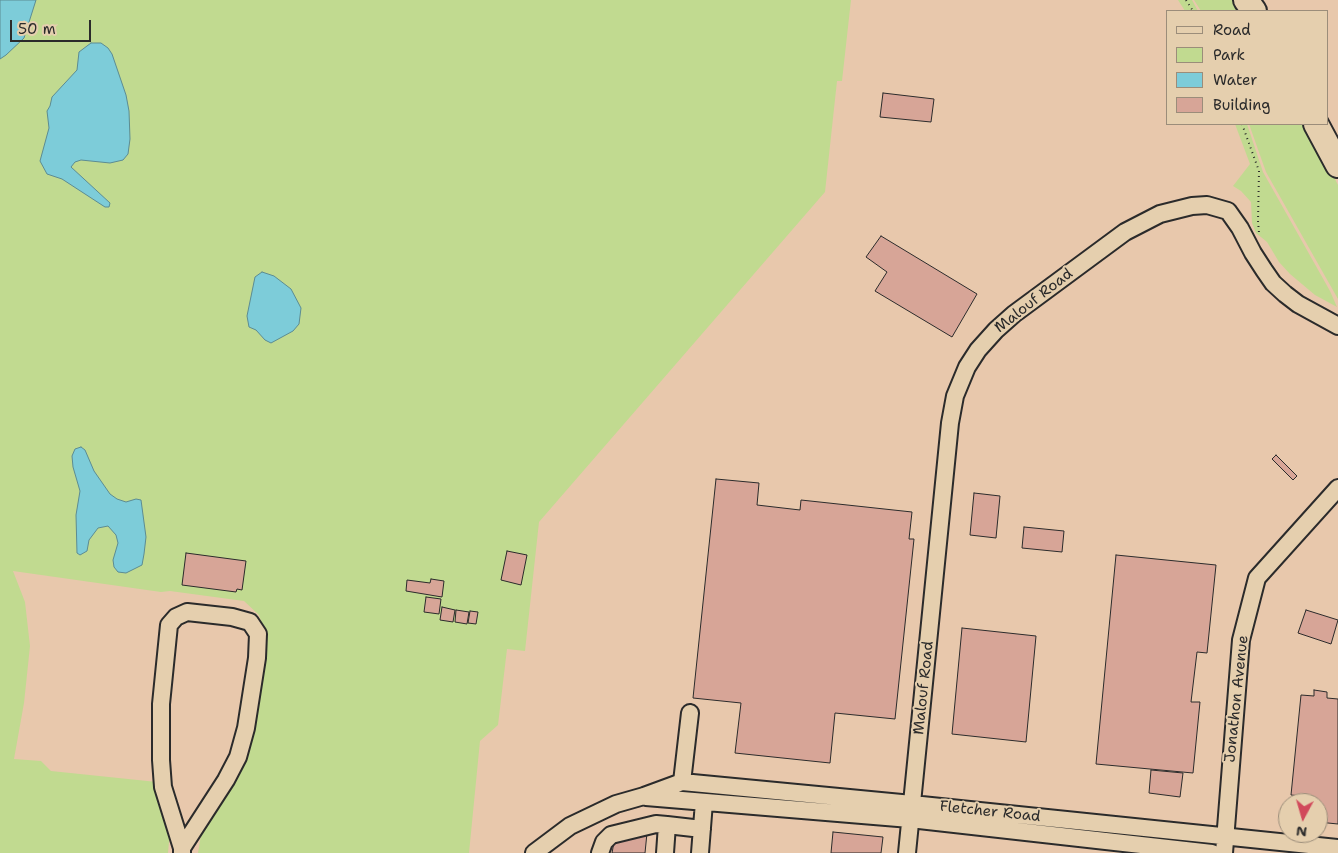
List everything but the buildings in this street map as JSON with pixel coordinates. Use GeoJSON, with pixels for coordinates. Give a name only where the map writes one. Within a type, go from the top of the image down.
{"type":"FeatureCollection","features":[{"type":"Feature","properties":{"kind":"highway"},"geometry":{"type":"LineString","coordinates":[[1317,125],[1338,164]]}},
{"type":"Feature","properties":{"kind":"street","name":"Malouf Road"},"geometry":{"type":"LineString","coordinates":[[907,853],[950,423],[955,396],[967,367],[978,350],[1014,314],[1132,228],[1160,214],[1192,206],[1207,205],[1228,211],[1273,283],[1298,304],[1338,326]]}},
{"type":"Feature","properties":{"kind":"street","name":"Jonathon Avenue"},"geometry":{"type":"LineString","coordinates":[[1224,853],[1240,640],[1257,578],[1338,488]]}},
{"type":"Feature","properties":{"kind":"street"},"geometry":{"type":"LineString","coordinates":[[187,612],[232,617],[250,622],[258,634],[257,658],[246,728],[238,757],[182,851],[163,787],[161,760],[161,704],[169,625],[176,617],[187,612]]}},
{"type":"Feature","properties":{"kind":"street"},"geometry":{"type":"LineString","coordinates":[[682,782],[690,713]]}},
{"type":"Feature","properties":{"kind":"street","name":"Fletcher Road"},"geometry":{"type":"LineString","coordinates":[[534,853],[570,826],[616,804],[650,797],[682,782],[1212,853]]}},
{"type":"Feature","properties":{"kind":"street","name":"Fletcher Road"},"geometry":{"type":"LineString","coordinates":[[650,797],[704,802],[911,812],[1224,836],[1338,848]]}},
{"type":"Feature","properties":{"kind":"street"},"geometry":{"type":"LineString","coordinates":[[650,797],[662,824],[665,853]]}},
{"type":"Feature","properties":{"kind":"street"},"geometry":{"type":"LineString","coordinates":[[700,853],[704,802]]}},
{"type":"Feature","properties":{"kind":"street"},"geometry":{"type":"LineString","coordinates":[[602,811],[611,835]]}},
{"type":"Feature","properties":{"kind":"street"},"geometry":{"type":"LineString","coordinates":[[600,853],[604,842],[611,835],[662,824],[702,829]]}},
{"type":"Feature","properties":{"kind":"path"},"geometry":{"type":"LineString","coordinates":[[1242,125],[1259,171],[1259,235]]}},
{"type":"Feature","properties":{"kind":"green space"},"geometry":{"type":"Polygon","coordinates":[[[0,0],[851,0],[842,81],[837,81],[825,192],[539,522],[525,651],[507,649],[498,725],[480,741],[469,853],[198,853],[203,823],[231,783],[265,634],[259,615],[244,601],[170,591],[161,592],[13,571],[25,602],[30,646],[24,703],[14,759],[41,761],[51,771],[157,782],[170,831],[168,853],[0,853],[0,0]]]}},
{"type":"Feature","properties":{"kind":"green space"},"geometry":{"type":"Polygon","coordinates":[[[1178,0],[1192,0],[1197,10],[1184,10],[1178,0]]]}},
{"type":"Feature","properties":{"kind":"green space"},"geometry":{"type":"Polygon","coordinates":[[[1194,0],[1234,0],[1241,10],[1200,10],[1194,0]]]}},
{"type":"Feature","properties":{"kind":"green space"},"geometry":{"type":"Polygon","coordinates":[[[1235,125],[1247,125],[1263,172],[1330,291],[1337,307],[1315,295],[1290,274],[1279,262],[1267,242],[1256,233],[1252,223],[1251,202],[1241,191],[1233,186],[1250,164],[1235,125]]]}},
{"type":"Feature","properties":{"kind":"green space"},"geometry":{"type":"Polygon","coordinates":[[[1249,125],[1308,125],[1338,185],[1338,299],[1266,172],[1249,125]]]}},
{"type":"Feature","properties":{"kind":"water"},"geometry":{"type":"Polygon","coordinates":[[[0,0],[36,0],[24,38],[0,59],[0,0]]]}},
{"type":"Feature","properties":{"kind":"water"},"geometry":{"type":"Polygon","coordinates":[[[91,43],[101,43],[108,48],[112,54],[126,95],[129,111],[130,139],[128,154],[123,160],[110,163],[81,160],[75,162],[71,167],[110,203],[109,207],[105,207],[62,179],[47,174],[40,161],[49,128],[47,111],[52,97],[77,70],[79,52],[91,43]]]}},
{"type":"Feature","properties":{"kind":"water"},"geometry":{"type":"Polygon","coordinates":[[[262,272],[274,276],[291,289],[301,308],[299,324],[293,331],[271,343],[265,340],[256,330],[249,327],[247,316],[255,277],[262,272]]]}},
{"type":"Feature","properties":{"kind":"water"},"geometry":{"type":"Polygon","coordinates":[[[81,447],[85,450],[94,471],[110,494],[126,502],[136,499],[141,500],[146,537],[142,565],[126,573],[118,572],[114,567],[113,560],[118,543],[116,535],[108,526],[98,528],[89,540],[87,551],[80,555],[77,553],[76,515],[80,491],[72,456],[75,449],[81,447]]]}}]}
